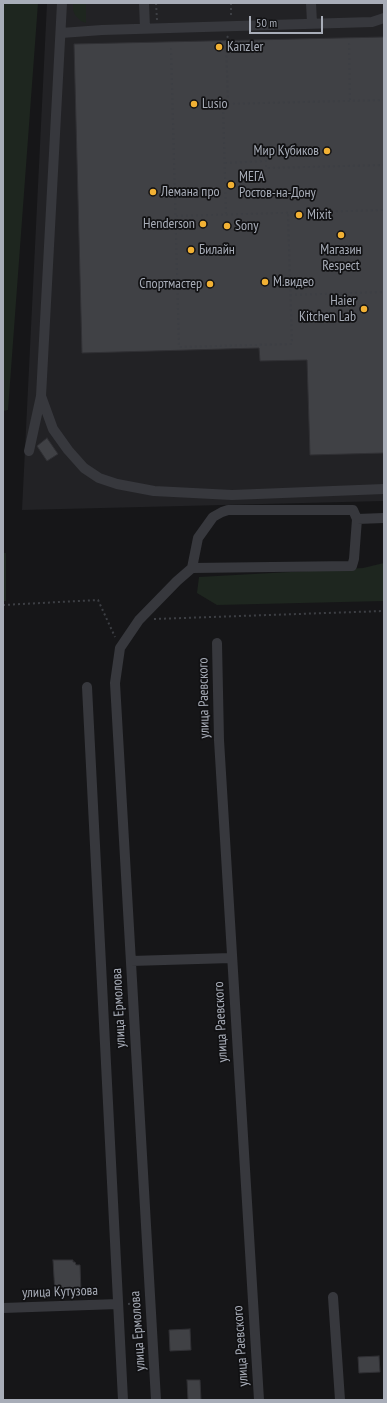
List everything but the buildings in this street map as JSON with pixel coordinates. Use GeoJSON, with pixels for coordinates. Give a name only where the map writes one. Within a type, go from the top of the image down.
{"type":"FeatureCollection","features":[{"type":"Feature","properties":{"kind":"street"},"geometry":{"type":"LineString","coordinates":[[29,451],[41,396],[62,3]]}},
{"type":"Feature","properties":{"kind":"street"},"geometry":{"type":"LineString","coordinates":[[144,3],[145,28]]}},
{"type":"Feature","properties":{"kind":"street"},"geometry":{"type":"LineString","coordinates":[[311,3],[312,24]]}},
{"type":"Feature","properties":{"kind":"street"},"geometry":{"type":"LineString","coordinates":[[61,33],[145,28],[372,22],[384,18]]}},
{"type":"Feature","properties":{"kind":"street"},"geometry":{"type":"LineString","coordinates":[[41,396],[53,429],[84,468],[99,478],[117,484],[154,491],[232,495],[384,489]]}},
{"type":"Feature","properties":{"kind":"street"},"geometry":{"type":"LineString","coordinates":[[228,510],[353,510],[357,519],[354,559],[352,566],[192,568],[198,538],[213,517],[228,510]]}},
{"type":"Feature","properties":{"kind":"street"},"geometry":{"type":"LineString","coordinates":[[357,519],[384,518]]}},
{"type":"Feature","properties":{"kind":"street","name":"улица Ермолова"},"geometry":{"type":"LineString","coordinates":[[156,1400],[114,683],[120,648],[138,620],[192,568]]}},
{"type":"Feature","properties":{"kind":"street","name":"улица Раевского"},"geometry":{"type":"LineString","coordinates":[[217,643],[219,740],[231,958],[259,1400]]}},
{"type":"Feature","properties":{"kind":"street","name":"улица Ермолова"},"geometry":{"type":"LineString","coordinates":[[87,687],[123,1400]]}},
{"type":"Feature","properties":{"kind":"street"},"geometry":{"type":"LineString","coordinates":[[131,961],[231,958]]}},
{"type":"Feature","properties":{"kind":"street"},"geometry":{"type":"LineString","coordinates":[[333,1297],[340,1400]]}},
{"type":"Feature","properties":{"kind":"street","name":"улица Кутузова"},"geometry":{"type":"LineString","coordinates":[[3,1308],[118,1304]]}},
{"type":"Feature","properties":{"kind":"path"},"geometry":{"type":"LineString","coordinates":[[156,3],[157,28]]}},
{"type":"Feature","properties":{"kind":"path"},"geometry":{"type":"LineString","coordinates":[[228,104],[226,40],[231,26],[230,3]]}},
{"type":"Feature","properties":{"kind":"path"},"geometry":{"type":"LineString","coordinates":[[349,43],[350,101]]}},
{"type":"Feature","properties":{"kind":"path"},"geometry":{"type":"LineString","coordinates":[[171,48],[179,348],[292,344],[288,212]]}},
{"type":"Feature","properties":{"kind":"path"},"geometry":{"type":"LineString","coordinates":[[226,214],[223,104],[384,100]]}},
{"type":"Feature","properties":{"kind":"path"},"geometry":{"type":"LineString","coordinates":[[225,162],[266,162],[266,168],[384,164]]}},
{"type":"Feature","properties":{"kind":"path"},"geometry":{"type":"LineString","coordinates":[[176,216],[384,210]]}},
{"type":"Feature","properties":{"kind":"path"},"geometry":{"type":"LineString","coordinates":[[290,295],[384,292]]}},
{"type":"Feature","properties":{"kind":"path"},"geometry":{"type":"LineString","coordinates":[[3,605],[98,600],[120,648]]}},
{"type":"Feature","properties":{"kind":"path"},"geometry":{"type":"LineString","coordinates":[[138,620],[384,611]]}},
{"type":"Feature","properties":{"kind":"path"},"geometry":{"type":"LineString","coordinates":[[118,1304],[150,1303]]}},
{"type":"Feature","properties":{"kind":"shaded area"},"geometry":{"type":"Polygon","coordinates":[[[3,3],[38,3],[8,410],[3,411],[3,3]]]}},
{"type":"Feature","properties":{"kind":"shaded area"},"geometry":{"type":"Polygon","coordinates":[[[47,3],[384,3],[384,501],[22,510],[47,3]]]}},
{"type":"Feature","properties":{"kind":"shaded area"},"geometry":{"type":"Polygon","coordinates":[[[73,3],[86,3],[86,23],[81,21],[75,15],[73,3]]]}},
{"type":"Feature","properties":{"kind":"shaded area"},"geometry":{"type":"Polygon","coordinates":[[[3,553],[6,553],[6,601],[3,601],[3,553]]]}},
{"type":"Feature","properties":{"kind":"shaded area"},"geometry":{"type":"Polygon","coordinates":[[[384,563],[384,601],[217,605],[197,593],[199,577],[363,568],[384,563]]]}},
{"type":"Feature","properties":{"kind":"place","name":"Kanzler"},"geometry":{"type":"Point","coordinates":[219,47]}},
{"type":"Feature","properties":{"kind":"place","name":"Lusio"},"geometry":{"type":"Point","coordinates":[194,104]}},
{"type":"Feature","properties":{"kind":"place","name":"Мир Кубиков"},"geometry":{"type":"Point","coordinates":[327,151]}},
{"type":"Feature","properties":{"kind":"place","name":"МЕГА Ростов-на-Дону"},"geometry":{"type":"Point","coordinates":[231,185]}},
{"type":"Feature","properties":{"kind":"place","name":"Лемана про"},"geometry":{"type":"Point","coordinates":[153,192]}},
{"type":"Feature","properties":{"kind":"place","name":"Mixit"},"geometry":{"type":"Point","coordinates":[299,215]}},
{"type":"Feature","properties":{"kind":"place","name":"Henderson"},"geometry":{"type":"Point","coordinates":[203,224]}},
{"type":"Feature","properties":{"kind":"place","name":"Sony"},"geometry":{"type":"Point","coordinates":[227,226]}},
{"type":"Feature","properties":{"kind":"place","name":"Магазин Respect"},"geometry":{"type":"Point","coordinates":[341,235]}},
{"type":"Feature","properties":{"kind":"place","name":"Билайн"},"geometry":{"type":"Point","coordinates":[191,250]}},
{"type":"Feature","properties":{"kind":"place","name":"М.видео"},"geometry":{"type":"Point","coordinates":[265,282]}},
{"type":"Feature","properties":{"kind":"place","name":"Спортмастер"},"geometry":{"type":"Point","coordinates":[210,284]}},
{"type":"Feature","properties":{"kind":"place","name":"Haier Kitchen Lab"},"geometry":{"type":"Point","coordinates":[364,309]}}]}
